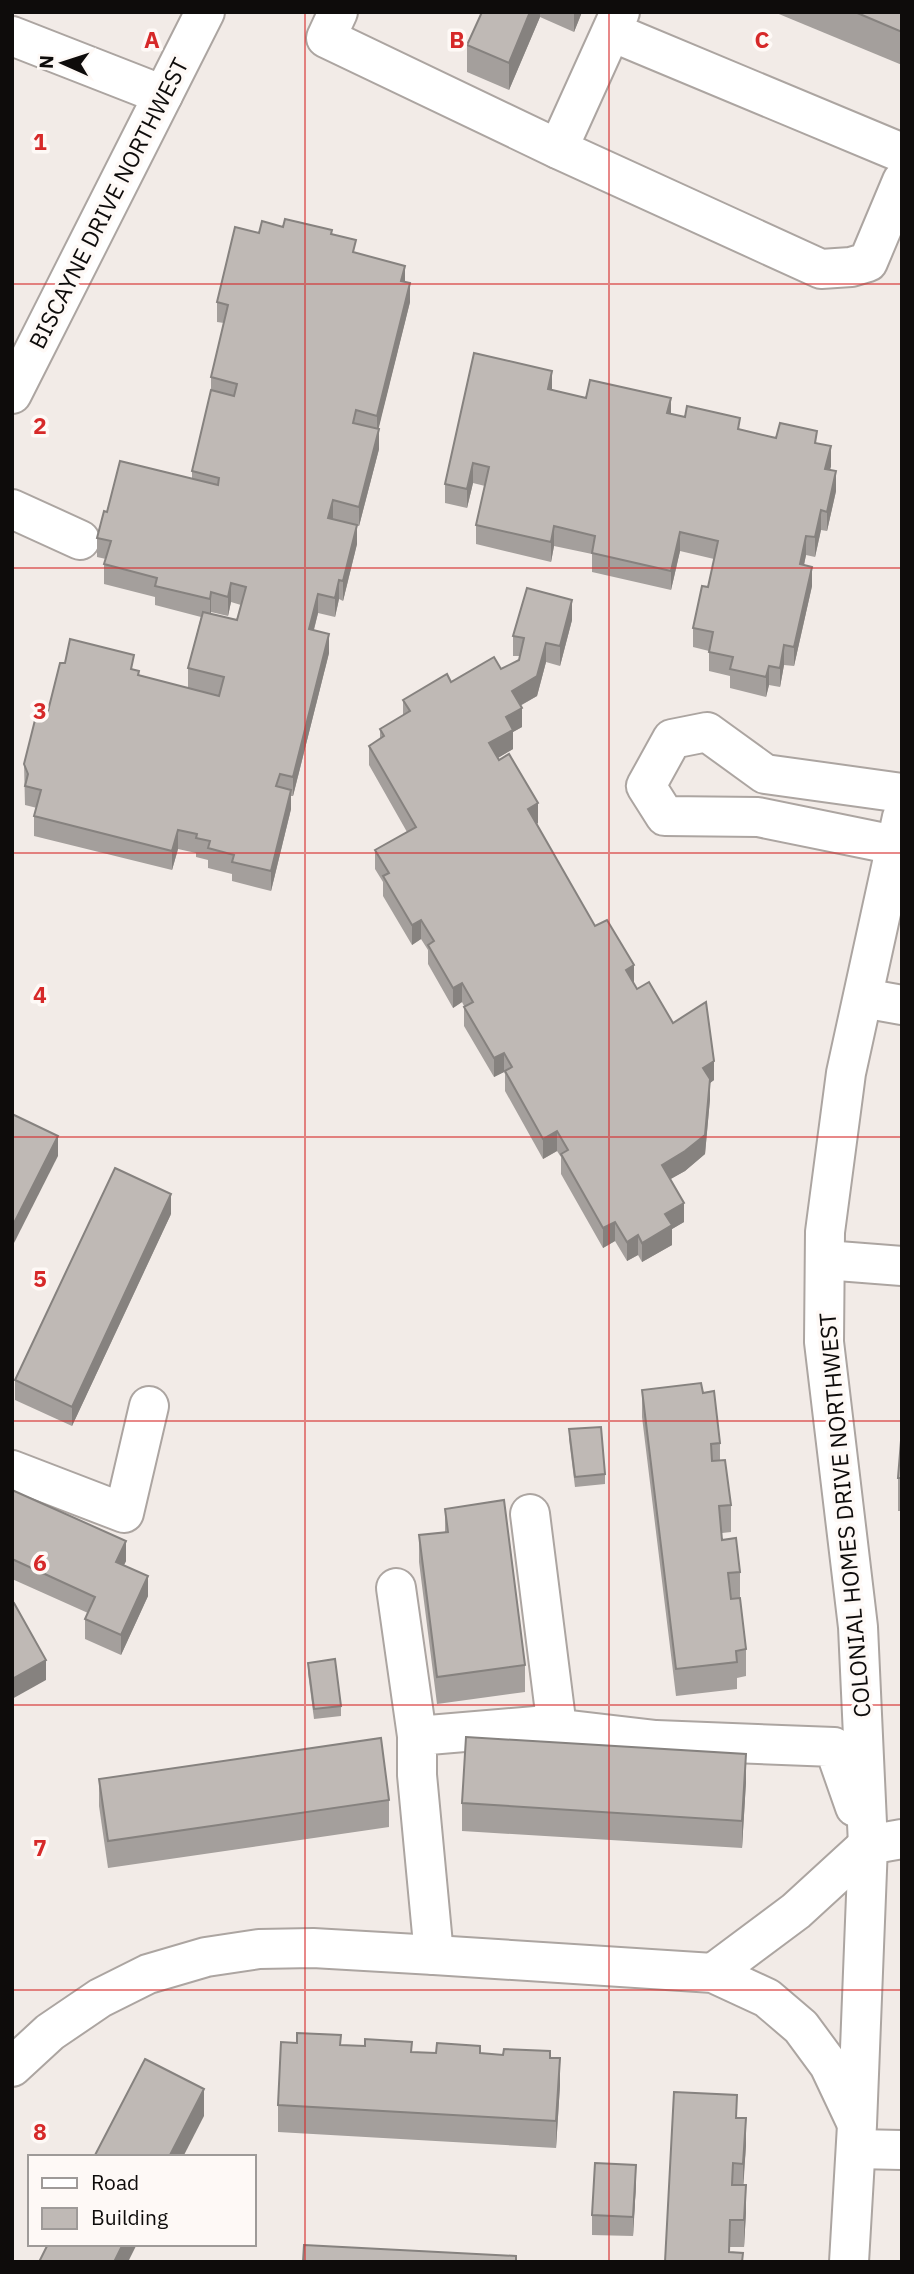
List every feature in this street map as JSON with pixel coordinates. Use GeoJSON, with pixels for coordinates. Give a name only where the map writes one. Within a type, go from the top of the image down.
{"type":"FeatureCollection","features":[{"type":"Feature","properties":{"kind":"street","name":"BISCAYNE DRIVE NORTHWEST"},"geometry":{"type":"LineString","coordinates":[[12,394],[205,12]]}},
{"type":"Feature","properties":{"kind":"street"},"geometry":{"type":"LineString","coordinates":[[338,12],[326,38],[558,149],[821,269],[851,267],[868,262],[902,181]]}},
{"type":"Feature","properties":{"kind":"street"},"geometry":{"type":"LineString","coordinates":[[558,149],[616,22],[902,153]]}},
{"type":"Feature","properties":{"kind":"street"},"geometry":{"type":"LineString","coordinates":[[12,36],[163,95]]}},
{"type":"Feature","properties":{"kind":"street"},"geometry":{"type":"LineString","coordinates":[[12,509],[80,540]]}},
{"type":"Feature","properties":{"kind":"street"},"geometry":{"type":"LineString","coordinates":[[899,831],[758,817],[666,816],[646,786],[672,739],[707,732],[765,774],[902,793]]}},
{"type":"Feature","properties":{"kind":"street","name":"COLONIAL HOMES DRIVE NORTHWEST"},"geometry":{"type":"LineString","coordinates":[[849,2262],[856,2137],[885,1842],[824,1342],[825,1232],[846,1073],[863,998],[894,888],[899,831]]}},
{"type":"Feature","properties":{"kind":"street"},"geometry":{"type":"LineString","coordinates":[[863,998],[902,1005]]}},
{"type":"Feature","properties":{"kind":"street"},"geometry":{"type":"LineString","coordinates":[[825,1260],[902,1266]]}},
{"type":"Feature","properties":{"kind":"street"},"geometry":{"type":"LineString","coordinates":[[12,1470],[124,1513],[149,1406]]}},
{"type":"Feature","properties":{"kind":"street"},"geometry":{"type":"LineString","coordinates":[[530,1514],[557,1728]]}},
{"type":"Feature","properties":{"kind":"street"},"geometry":{"type":"LineString","coordinates":[[396,1588],[418,1736],[417,1775],[434,1955]]}},
{"type":"Feature","properties":{"kind":"street"},"geometry":{"type":"LineString","coordinates":[[418,1736],[536,1726],[656,1740],[834,1747],[885,1842],[713,1973]]}},
{"type":"Feature","properties":{"kind":"street"},"geometry":{"type":"LineString","coordinates":[[12,2067],[50,2032],[100,1998],[148,1974],[206,1957],[259,1949],[313,1948],[713,1973],[767,1998],[801,2027],[829,2065],[856,2137],[902,2150]]}},
{"type":"Feature","properties":{"kind":"building"},"geometry":{"type":"Polygon","coordinates":[[[482,12],[530,12],[509,63],[467,45],[482,12]]]}},
{"type":"Feature","properties":{"kind":"building"},"geometry":{"type":"Polygon","coordinates":[[[855,12],[902,12],[902,32],[855,12]]]}},
{"type":"Feature","properties":{"kind":"building"},"geometry":{"type":"Polygon","coordinates":[[[285,219],[332,230],[331,234],[356,240],[353,252],[405,266],[401,281],[410,283],[377,416],[356,410],[353,423],[379,429],[359,507],[333,500],[328,518],[357,525],[343,581],[339,580],[335,598],[318,594],[309,629],[329,634],[293,777],[280,774],[276,786],[291,790],[271,871],[232,862],[234,855],[208,848],[210,841],[196,838],[197,834],[178,830],[172,851],[34,816],[41,790],[25,786],[28,774],[24,764],[37,712],[47,715],[60,663],[65,663],[70,639],[134,655],[131,669],[139,671],[138,675],[219,696],[224,677],[188,668],[203,612],[237,620],[246,587],[231,583],[228,597],[211,592],[210,599],[155,586],[157,578],[104,564],[111,541],[97,538],[104,511],[107,512],[120,461],[218,485],[219,478],[192,471],[211,390],[234,396],[237,384],[211,377],[228,305],[217,302],[235,227],[259,233],[262,221],[283,227],[285,219]]]}},
{"type":"Feature","properties":{"kind":"building"},"geometry":{"type":"Polygon","coordinates":[[[474,353],[552,371],[548,389],[586,398],[590,380],[671,398],[667,413],[685,417],[687,406],[740,418],[738,429],[776,438],[780,423],[817,431],[815,443],[831,446],[825,469],[836,471],[827,512],[821,510],[815,537],[806,536],[800,564],[812,567],[794,647],[784,645],[780,668],[769,666],[766,677],[730,669],[733,657],[709,652],[713,632],[693,628],[702,586],[708,587],[718,541],[680,532],[671,571],[592,553],[595,536],[554,526],[551,542],[476,525],[489,467],[473,463],[467,489],[445,484],[474,353]]]}},
{"type":"Feature","properties":{"kind":"building"},"geometry":{"type":"Polygon","coordinates":[[[527,588],[572,600],[560,646],[546,643],[537,676],[512,691],[522,708],[506,717],[513,730],[489,743],[499,760],[509,754],[538,803],[528,809],[595,926],[607,920],[634,965],[626,970],[637,989],[649,982],[673,1023],[706,1002],[714,1061],[703,1068],[710,1079],[705,1135],[662,1165],[684,1203],[665,1214],[672,1225],[642,1243],[638,1235],[627,1242],[615,1222],[603,1228],[561,1154],[568,1150],[557,1131],[543,1139],[505,1071],[512,1067],[504,1053],[494,1058],[464,1007],[473,1002],[462,983],[453,988],[428,945],[434,941],[421,920],[412,925],[383,876],[389,873],[375,850],[416,827],[369,746],[384,736],[380,729],[410,711],[403,700],[447,674],[451,682],[494,657],[501,669],[519,660],[524,638],[513,636],[527,588]]]}},
{"type":"Feature","properties":{"kind":"building"},"geometry":{"type":"Polygon","coordinates":[[[12,1114],[58,1136],[12,1227],[12,1114]]]}},
{"type":"Feature","properties":{"kind":"building"},"geometry":{"type":"Polygon","coordinates":[[[115,1168],[171,1194],[72,1407],[15,1380],[115,1168]]]}},
{"type":"Feature","properties":{"kind":"building"},"geometry":{"type":"Polygon","coordinates":[[[701,1383],[703,1393],[714,1391],[720,1443],[711,1444],[712,1461],[725,1460],[731,1505],[719,1506],[722,1540],[736,1538],[740,1572],[728,1573],[731,1599],[740,1598],[746,1649],[736,1651],[737,1662],[676,1669],[642,1390],[701,1383]]]}},
{"type":"Feature","properties":{"kind":"building"},"geometry":{"type":"Polygon","coordinates":[[[601,1427],[605,1474],[575,1477],[569,1429],[601,1427]]]}},
{"type":"Feature","properties":{"kind":"building"},"geometry":{"type":"Polygon","coordinates":[[[902,1428],[902,1478],[898,1478],[902,1428]]]}},
{"type":"Feature","properties":{"kind":"building"},"geometry":{"type":"Polygon","coordinates":[[[12,1490],[126,1541],[116,1562],[148,1576],[121,1635],[85,1619],[95,1597],[12,1559],[12,1490]]]}},
{"type":"Feature","properties":{"kind":"building"},"geometry":{"type":"Polygon","coordinates":[[[504,1500],[525,1665],[437,1677],[419,1535],[448,1532],[445,1509],[504,1500]]]}},
{"type":"Feature","properties":{"kind":"building"},"geometry":{"type":"Polygon","coordinates":[[[14,1603],[46,1660],[12,1679],[12,1604],[14,1603]]]}},
{"type":"Feature","properties":{"kind":"building"},"geometry":{"type":"Polygon","coordinates":[[[335,1659],[341,1706],[314,1709],[308,1663],[335,1659]]]}},
{"type":"Feature","properties":{"kind":"building"},"geometry":{"type":"Polygon","coordinates":[[[466,1737],[746,1754],[742,1821],[462,1803],[466,1737]]]}},
{"type":"Feature","properties":{"kind":"building"},"geometry":{"type":"Polygon","coordinates":[[[381,1738],[389,1800],[108,1841],[99,1779],[381,1738]]]}},
{"type":"Feature","properties":{"kind":"building"},"geometry":{"type":"Polygon","coordinates":[[[297,2033],[341,2035],[340,2045],[365,2046],[365,2039],[412,2042],[411,2052],[436,2053],[437,2043],[480,2046],[480,2053],[503,2055],[504,2049],[550,2051],[550,2058],[560,2058],[556,2121],[278,2105],[281,2042],[297,2043],[297,2033]]]}},
{"type":"Feature","properties":{"kind":"building"},"geometry":{"type":"Polygon","coordinates":[[[145,2059],[204,2089],[170,2155],[95,2155],[145,2059]]]}},
{"type":"Feature","properties":{"kind":"building"},"geometry":{"type":"Polygon","coordinates":[[[674,2092],[737,2095],[736,2118],[746,2118],[743,2164],[733,2163],[732,2185],[746,2185],[744,2220],[730,2220],[729,2252],[743,2253],[742,2262],[665,2262],[674,2092]]]}},
{"type":"Feature","properties":{"kind":"building"},"geometry":{"type":"Polygon","coordinates":[[[595,2163],[636,2165],[633,2217],[592,2215],[595,2163]]]}},
{"type":"Feature","properties":{"kind":"building"},"geometry":{"type":"Polygon","coordinates":[[[304,2245],[516,2256],[516,2262],[303,2262],[304,2245]]]}},
{"type":"Feature","properties":{"kind":"building"},"geometry":{"type":"Polygon","coordinates":[[[47,2246],[122,2246],[114,2262],[39,2262],[47,2246]]]}}]}
